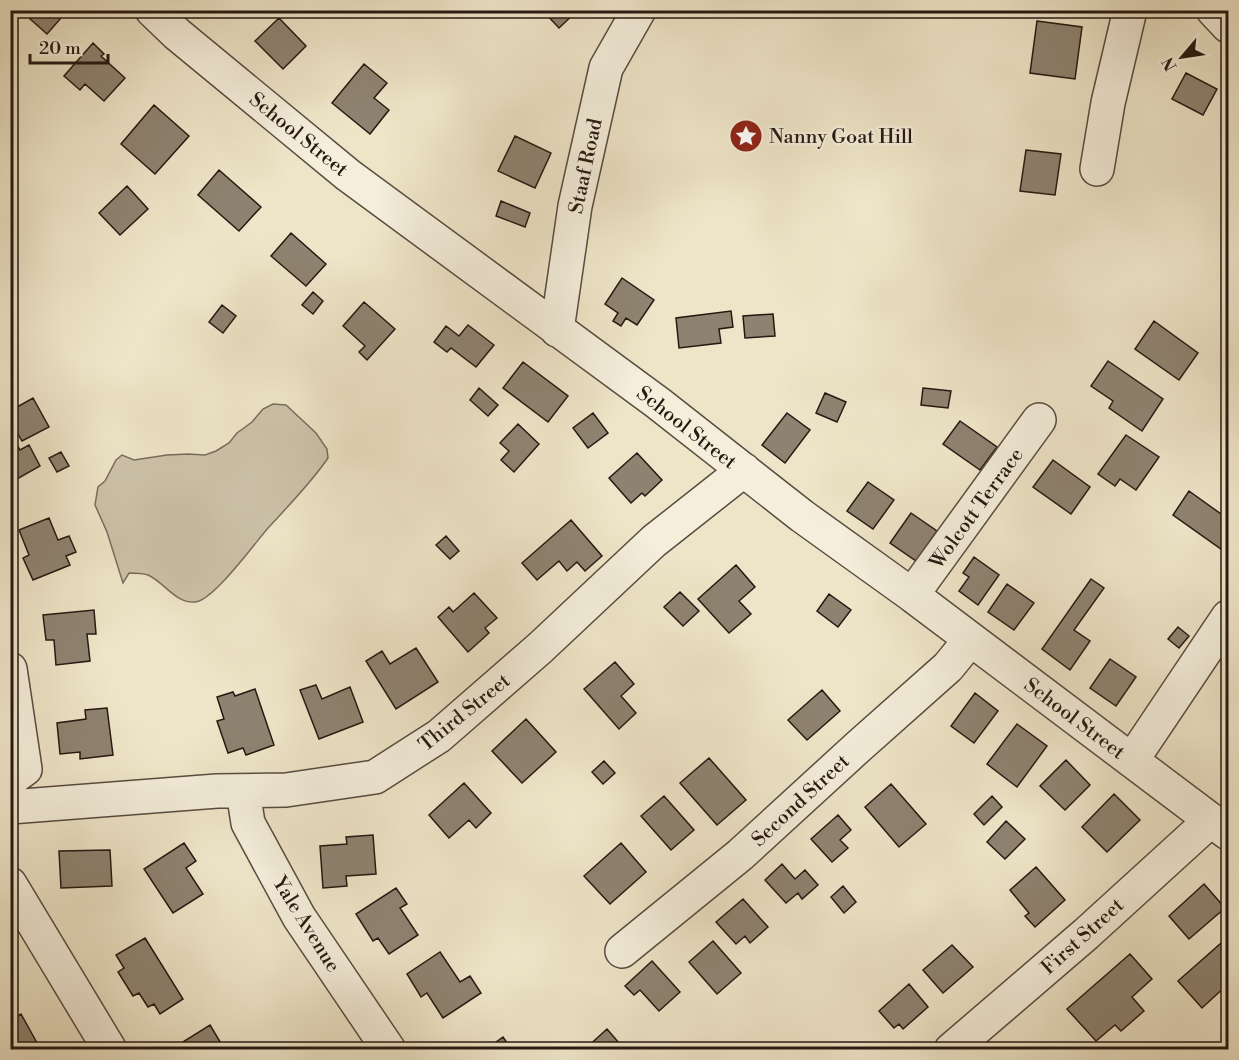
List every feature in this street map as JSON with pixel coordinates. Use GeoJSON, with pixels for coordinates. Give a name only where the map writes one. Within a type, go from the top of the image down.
{"type":"FeatureCollection","features":[{"type":"Feature","properties":{"kind":"street","name":"School Street"},"geometry":{"type":"LineString","coordinates":[[152,10],[177,34],[348,175],[658,403],[802,516],[912,595],[1220,827]]}},
{"type":"Feature","properties":{"kind":"street","name":"Staaf Road"},"geometry":{"type":"LineString","coordinates":[[557,330],[575,206],[606,68],[639,10]]}},
{"type":"Feature","properties":{"kind":"street"},"geometry":{"type":"LineString","coordinates":[[1097,169],[1108,104],[1130,10]]}},
{"type":"Feature","properties":{"kind":"street"},"geometry":{"type":"LineString","coordinates":[[1213,10],[1228,26]]}},
{"type":"Feature","properties":{"kind":"street","name":"Wolcott Terrace"},"geometry":{"type":"LineString","coordinates":[[912,595],[1039,420]]}},
{"type":"Feature","properties":{"kind":"street","name":"Third Street"},"geometry":{"type":"LineString","coordinates":[[10,807],[217,791],[286,790],[375,777],[439,736],[540,648],[654,541],[744,470]]}},
{"type":"Feature","properties":{"kind":"street"},"geometry":{"type":"LineString","coordinates":[[1132,760],[1228,617]]}},
{"type":"Feature","properties":{"kind":"street","name":"Second Street"},"geometry":{"type":"LineString","coordinates":[[622,951],[740,855],[948,668],[970,640]]}},
{"type":"Feature","properties":{"kind":"street"},"geometry":{"type":"LineString","coordinates":[[10,669],[26,769],[10,780]]}},
{"type":"Feature","properties":{"kind":"street","name":"Yale Avenue"},"geometry":{"type":"LineString","coordinates":[[243,791],[248,823],[299,917],[389,1050]]}},
{"type":"Feature","properties":{"kind":"street","name":"First Street"},"geometry":{"type":"LineString","coordinates":[[951,1050],[1086,934],[1220,827]]}},
{"type":"Feature","properties":{"kind":"street"},"geometry":{"type":"LineString","coordinates":[[10,884],[110,1050]]}},
{"type":"Feature","properties":{"kind":"shaded area"},"geometry":{"type":"Polygon","coordinates":[[[273,404],[286,405],[316,433],[327,449],[328,458],[307,485],[223,582],[203,599],[195,602],[182,600],[154,578],[143,574],[129,573],[123,583],[107,532],[95,505],[98,487],[105,481],[116,460],[122,455],[134,460],[167,455],[205,455],[229,443],[263,409],[273,404]]]}},
{"type":"Feature","properties":{"kind":"building"},"geometry":{"type":"Polygon","coordinates":[[[20,10],[68,10],[47,34],[20,10]]]}},
{"type":"Feature","properties":{"kind":"building"},"geometry":{"type":"Polygon","coordinates":[[[548,10],[578,10],[559,28],[545,13],[548,10]]]}},
{"type":"Feature","properties":{"kind":"building"},"geometry":{"type":"Polygon","coordinates":[[[279,18],[306,46],[283,69],[255,41],[279,18]]]}},
{"type":"Feature","properties":{"kind":"building"},"geometry":{"type":"Polygon","coordinates":[[[1037,21],[1082,27],[1075,79],[1030,73],[1037,21]]]}},
{"type":"Feature","properties":{"kind":"building"},"geometry":{"type":"Polygon","coordinates":[[[93,43],[104,54],[101,56],[125,78],[104,101],[85,84],[80,90],[64,76],[93,43]]]}},
{"type":"Feature","properties":{"kind":"building"},"geometry":{"type":"Polygon","coordinates":[[[364,64],[387,83],[374,98],[389,110],[370,134],[332,103],[364,64]]]}},
{"type":"Feature","properties":{"kind":"building"},"geometry":{"type":"Polygon","coordinates":[[[1186,73],[1217,89],[1203,115],[1172,99],[1186,73]]]}},
{"type":"Feature","properties":{"kind":"building"},"geometry":{"type":"Polygon","coordinates":[[[154,105],[189,136],[155,174],[121,144],[154,105]]]}},
{"type":"Feature","properties":{"kind":"building"},"geometry":{"type":"Polygon","coordinates":[[[515,136],[551,153],[535,188],[498,171],[515,136]]]}},
{"type":"Feature","properties":{"kind":"building"},"geometry":{"type":"Polygon","coordinates":[[[1026,150],[1061,154],[1055,195],[1020,191],[1026,150]]]}},
{"type":"Feature","properties":{"kind":"building"},"geometry":{"type":"Polygon","coordinates":[[[219,170],[261,207],[239,231],[198,195],[219,170]]]}},
{"type":"Feature","properties":{"kind":"building"},"geometry":{"type":"Polygon","coordinates":[[[127,186],[148,209],[120,235],[99,213],[127,186]]]}},
{"type":"Feature","properties":{"kind":"building"},"geometry":{"type":"Polygon","coordinates":[[[501,201],[530,213],[525,227],[496,216],[501,201]]]}},
{"type":"Feature","properties":{"kind":"building"},"geometry":{"type":"Polygon","coordinates":[[[291,233],[326,264],[306,286],[271,256],[291,233]]]}},
{"type":"Feature","properties":{"kind":"building"},"geometry":{"type":"Polygon","coordinates":[[[622,278],[654,300],[637,325],[626,318],[621,326],[613,321],[618,313],[605,304],[622,278]]]}},
{"type":"Feature","properties":{"kind":"building"},"geometry":{"type":"Polygon","coordinates":[[[313,292],[323,301],[313,314],[302,305],[313,292]]]}},
{"type":"Feature","properties":{"kind":"building"},"geometry":{"type":"Polygon","coordinates":[[[364,302],[395,329],[367,360],[359,352],[365,346],[343,326],[364,302]]]}},
{"type":"Feature","properties":{"kind":"building"},"geometry":{"type":"Polygon","coordinates":[[[222,305],[236,316],[223,333],[209,322],[222,305]]]}},
{"type":"Feature","properties":{"kind":"building"},"geometry":{"type":"Polygon","coordinates":[[[731,311],[733,327],[719,329],[721,343],[679,348],[676,318],[731,311]]]}},
{"type":"Feature","properties":{"kind":"building"},"geometry":{"type":"Polygon","coordinates":[[[773,314],[775,336],[745,338],[743,316],[773,314]]]}},
{"type":"Feature","properties":{"kind":"building"},"geometry":{"type":"Polygon","coordinates":[[[1154,321],[1198,353],[1179,380],[1135,349],[1154,321]]]}},
{"type":"Feature","properties":{"kind":"building"},"geometry":{"type":"Polygon","coordinates":[[[468,325],[494,345],[476,367],[451,348],[447,352],[434,342],[446,326],[459,336],[468,325]]]}},
{"type":"Feature","properties":{"kind":"building"},"geometry":{"type":"Polygon","coordinates":[[[1108,361],[1163,399],[1142,431],[1109,408],[1113,401],[1091,386],[1108,361]]]}},
{"type":"Feature","properties":{"kind":"building"},"geometry":{"type":"Polygon","coordinates":[[[523,362],[568,396],[548,422],[503,388],[523,362]]]}},
{"type":"Feature","properties":{"kind":"building"},"geometry":{"type":"Polygon","coordinates":[[[479,388],[498,405],[488,416],[470,400],[479,388]]]}},
{"type":"Feature","properties":{"kind":"building"},"geometry":{"type":"Polygon","coordinates":[[[923,388],[951,391],[948,408],[921,405],[923,388]]]}},
{"type":"Feature","properties":{"kind":"building"},"geometry":{"type":"Polygon","coordinates":[[[825,393],[846,402],[837,422],[816,413],[825,393]]]}},
{"type":"Feature","properties":{"kind":"building"},"geometry":{"type":"Polygon","coordinates":[[[33,398],[49,427],[22,441],[10,420],[10,411],[33,398]]]}},
{"type":"Feature","properties":{"kind":"building"},"geometry":{"type":"Polygon","coordinates":[[[593,413],[608,433],[588,448],[573,428],[593,413]]]}},
{"type":"Feature","properties":{"kind":"building"},"geometry":{"type":"Polygon","coordinates":[[[787,413],[810,430],[785,463],[762,445],[787,413]]]}},
{"type":"Feature","properties":{"kind":"building"},"geometry":{"type":"Polygon","coordinates":[[[960,421],[997,447],[980,470],[943,444],[960,421]]]}},
{"type":"Feature","properties":{"kind":"building"},"geometry":{"type":"Polygon","coordinates":[[[518,424],[539,444],[514,472],[501,460],[509,451],[500,443],[518,424]]]}},
{"type":"Feature","properties":{"kind":"building"},"geometry":{"type":"Polygon","coordinates":[[[10,434],[20,450],[29,445],[40,466],[10,483],[10,434]]]}},
{"type":"Feature","properties":{"kind":"building"},"geometry":{"type":"Polygon","coordinates":[[[1126,435],[1159,457],[1136,490],[1120,479],[1115,486],[1098,474],[1126,435]]]}},
{"type":"Feature","properties":{"kind":"building"},"geometry":{"type":"Polygon","coordinates":[[[61,452],[69,466],[57,472],[49,458],[61,452]]]}},
{"type":"Feature","properties":{"kind":"building"},"geometry":{"type":"Polygon","coordinates":[[[637,453],[662,480],[645,496],[642,493],[631,503],[609,478],[637,453]]]}},
{"type":"Feature","properties":{"kind":"building"},"geometry":{"type":"Polygon","coordinates":[[[1053,460],[1090,487],[1071,514],[1033,487],[1053,460]]]}},
{"type":"Feature","properties":{"kind":"building"},"geometry":{"type":"Polygon","coordinates":[[[868,482],[894,500],[873,529],[847,511],[868,482]]]}},
{"type":"Feature","properties":{"kind":"building"},"geometry":{"type":"Polygon","coordinates":[[[1189,491],[1228,519],[1228,554],[1173,515],[1189,491]]]}},
{"type":"Feature","properties":{"kind":"building"},"geometry":{"type":"Polygon","coordinates":[[[911,513],[937,531],[916,561],[890,543],[911,513]]]}},
{"type":"Feature","properties":{"kind":"building"},"geometry":{"type":"Polygon","coordinates":[[[49,518],[58,540],[69,536],[76,552],[66,556],[70,565],[33,580],[23,558],[29,555],[19,530],[49,518]]]}},
{"type":"Feature","properties":{"kind":"building"},"geometry":{"type":"Polygon","coordinates":[[[571,520],[602,556],[585,571],[577,562],[567,571],[559,561],[537,580],[522,563],[571,520]]]}},
{"type":"Feature","properties":{"kind":"building"},"geometry":{"type":"Polygon","coordinates":[[[446,536],[459,551],[450,559],[436,545],[446,536]]]}},
{"type":"Feature","properties":{"kind":"building"},"geometry":{"type":"Polygon","coordinates":[[[974,557],[999,575],[978,605],[959,591],[969,577],[963,573],[974,557]]]}},
{"type":"Feature","properties":{"kind":"building"},"geometry":{"type":"Polygon","coordinates":[[[736,565],[755,587],[739,601],[751,614],[729,633],[698,599],[736,565]]]}},
{"type":"Feature","properties":{"kind":"building"},"geometry":{"type":"Polygon","coordinates":[[[1091,579],[1104,588],[1074,630],[1090,641],[1070,670],[1042,649],[1091,579]]]}},
{"type":"Feature","properties":{"kind":"building"},"geometry":{"type":"Polygon","coordinates":[[[1007,584],[1034,603],[1014,630],[988,612],[1007,584]]]}},
{"type":"Feature","properties":{"kind":"building"},"geometry":{"type":"Polygon","coordinates":[[[680,592],[699,611],[683,626],[664,607],[680,592]]]}},
{"type":"Feature","properties":{"kind":"building"},"geometry":{"type":"Polygon","coordinates":[[[474,593],[497,618],[485,628],[489,633],[468,652],[438,617],[449,607],[453,612],[474,593]]]}},
{"type":"Feature","properties":{"kind":"building"},"geometry":{"type":"Polygon","coordinates":[[[829,594],[851,610],[838,627],[817,611],[829,594]]]}},
{"type":"Feature","properties":{"kind":"building"},"geometry":{"type":"Polygon","coordinates":[[[94,610],[96,634],[87,634],[90,661],[56,665],[54,640],[46,640],[43,615],[94,610]]]}},
{"type":"Feature","properties":{"kind":"building"},"geometry":{"type":"Polygon","coordinates":[[[1178,627],[1189,636],[1179,648],[1168,639],[1178,627]]]}},
{"type":"Feature","properties":{"kind":"building"},"geometry":{"type":"Polygon","coordinates":[[[416,648],[438,682],[396,709],[366,661],[382,651],[390,664],[416,648]]]}},
{"type":"Feature","properties":{"kind":"building"},"geometry":{"type":"Polygon","coordinates":[[[1110,659],[1136,677],[1116,706],[1090,688],[1110,659]]]}},
{"type":"Feature","properties":{"kind":"building"},"geometry":{"type":"Polygon","coordinates":[[[615,662],[634,684],[621,696],[636,713],[619,729],[584,689],[615,662]]]}},
{"type":"Feature","properties":{"kind":"building"},"geometry":{"type":"Polygon","coordinates":[[[316,685],[322,699],[350,687],[363,722],[319,739],[300,690],[316,685]]]}},
{"type":"Feature","properties":{"kind":"building"},"geometry":{"type":"Polygon","coordinates":[[[255,689],[274,745],[246,755],[243,748],[228,753],[217,721],[224,719],[217,697],[233,692],[235,696],[255,689]]]}},
{"type":"Feature","properties":{"kind":"building"},"geometry":{"type":"Polygon","coordinates":[[[822,690],[840,711],[807,740],[788,720],[822,690]]]}},
{"type":"Feature","properties":{"kind":"building"},"geometry":{"type":"Polygon","coordinates":[[[975,693],[998,711],[974,743],[951,726],[975,693]]]}},
{"type":"Feature","properties":{"kind":"building"},"geometry":{"type":"Polygon","coordinates":[[[107,708],[113,755],[80,759],[80,752],[60,754],[57,723],[86,719],[85,710],[107,708]]]}},
{"type":"Feature","properties":{"kind":"building"},"geometry":{"type":"Polygon","coordinates":[[[526,719],[556,752],[522,783],[492,751],[526,719]]]}},
{"type":"Feature","properties":{"kind":"building"},"geometry":{"type":"Polygon","coordinates":[[[1017,724],[1047,746],[1017,787],[987,764],[1017,724]]]}},
{"type":"Feature","properties":{"kind":"building"},"geometry":{"type":"Polygon","coordinates":[[[709,758],[746,800],[717,825],[680,783],[709,758]]]}},
{"type":"Feature","properties":{"kind":"building"},"geometry":{"type":"Polygon","coordinates":[[[1066,760],[1090,785],[1065,810],[1040,786],[1066,760]]]}},
{"type":"Feature","properties":{"kind":"building"},"geometry":{"type":"Polygon","coordinates":[[[604,761],[615,773],[603,784],[592,772],[604,761]]]}},
{"type":"Feature","properties":{"kind":"building"},"geometry":{"type":"Polygon","coordinates":[[[464,783],[491,813],[476,828],[469,820],[449,838],[429,815],[464,783]]]}},
{"type":"Feature","properties":{"kind":"building"},"geometry":{"type":"Polygon","coordinates":[[[891,784],[926,824],[899,847],[865,807],[891,784]]]}},
{"type":"Feature","properties":{"kind":"building"},"geometry":{"type":"Polygon","coordinates":[[[1114,794],[1140,820],[1107,852],[1082,827],[1114,794]]]}},
{"type":"Feature","properties":{"kind":"building"},"geometry":{"type":"Polygon","coordinates":[[[664,796],[694,830],[671,850],[641,816],[664,796]]]}},
{"type":"Feature","properties":{"kind":"building"},"geometry":{"type":"Polygon","coordinates":[[[992,796],[1002,807],[984,825],[974,814],[992,796]]]}},
{"type":"Feature","properties":{"kind":"building"},"geometry":{"type":"Polygon","coordinates":[[[838,815],[851,830],[840,840],[848,848],[832,862],[811,839],[838,815]]]}},
{"type":"Feature","properties":{"kind":"building"},"geometry":{"type":"Polygon","coordinates":[[[1006,821],[1025,839],[1005,859],[987,842],[1006,821]]]}},
{"type":"Feature","properties":{"kind":"building"},"geometry":{"type":"Polygon","coordinates":[[[373,835],[376,874],[346,876],[347,886],[323,888],[320,846],[347,844],[346,837],[373,835]]]}},
{"type":"Feature","properties":{"kind":"building"},"geometry":{"type":"Polygon","coordinates":[[[184,843],[196,861],[186,868],[203,894],[173,913],[144,869],[184,843]]]}},
{"type":"Feature","properties":{"kind":"building"},"geometry":{"type":"Polygon","coordinates":[[[621,843],[646,872],[610,904],[584,876],[621,843]]]}},
{"type":"Feature","properties":{"kind":"building"},"geometry":{"type":"Polygon","coordinates":[[[110,850],[112,886],[61,888],[59,851],[110,850]]]}},
{"type":"Feature","properties":{"kind":"building"},"geometry":{"type":"Polygon","coordinates":[[[782,864],[795,879],[805,870],[818,885],[802,899],[798,893],[786,903],[765,880],[782,864]]]}},
{"type":"Feature","properties":{"kind":"building"},"geometry":{"type":"Polygon","coordinates":[[[1036,867],[1065,900],[1035,927],[1025,916],[1029,913],[1010,890],[1036,867]]]}},
{"type":"Feature","properties":{"kind":"building"},"geometry":{"type":"Polygon","coordinates":[[[1204,884],[1225,908],[1189,939],[1169,916],[1204,884]]]}},
{"type":"Feature","properties":{"kind":"building"},"geometry":{"type":"Polygon","coordinates":[[[843,886],[856,902],[844,913],[831,897],[843,886]]]}},
{"type":"Feature","properties":{"kind":"building"},"geometry":{"type":"Polygon","coordinates":[[[396,888],[407,904],[400,908],[418,935],[389,954],[378,938],[373,941],[356,914],[396,888]]]}},
{"type":"Feature","properties":{"kind":"building"},"geometry":{"type":"Polygon","coordinates":[[[743,899],[768,927],[750,943],[745,936],[736,944],[716,922],[743,899]]]}},
{"type":"Feature","properties":{"kind":"building"},"geometry":{"type":"Polygon","coordinates":[[[1228,937],[1228,984],[1202,1008],[1178,981],[1228,937]]]}},
{"type":"Feature","properties":{"kind":"building"},"geometry":{"type":"Polygon","coordinates":[[[145,938],[183,999],[160,1014],[154,1004],[148,1007],[139,993],[133,996],[118,972],[124,968],[116,955],[145,938]]]}},
{"type":"Feature","properties":{"kind":"building"},"geometry":{"type":"Polygon","coordinates":[[[713,941],[741,973],[717,994],[689,962],[713,941]]]}},
{"type":"Feature","properties":{"kind":"building"},"geometry":{"type":"Polygon","coordinates":[[[952,945],[973,967],[943,993],[923,970],[952,945]]]}},
{"type":"Feature","properties":{"kind":"building"},"geometry":{"type":"Polygon","coordinates":[[[440,952],[460,982],[470,976],[481,993],[443,1018],[427,993],[421,997],[407,974],[440,952]]]}},
{"type":"Feature","properties":{"kind":"building"},"geometry":{"type":"Polygon","coordinates":[[[1130,954],[1152,979],[1132,997],[1144,1011],[1121,1031],[1115,1025],[1096,1041],[1067,1009],[1130,954]]]}},
{"type":"Feature","properties":{"kind":"building"},"geometry":{"type":"Polygon","coordinates":[[[652,961],[680,992],[659,1011],[640,990],[634,995],[625,986],[652,961]]]}},
{"type":"Feature","properties":{"kind":"building"},"geometry":{"type":"Polygon","coordinates":[[[909,984],[928,1007],[903,1029],[899,1024],[894,1028],[879,1011],[909,984]]]}},
{"type":"Feature","properties":{"kind":"building"},"geometry":{"type":"Polygon","coordinates":[[[21,1014],[41,1050],[10,1050],[10,1020],[21,1014]]]}},
{"type":"Feature","properties":{"kind":"building"},"geometry":{"type":"Polygon","coordinates":[[[210,1025],[225,1050],[170,1050],[210,1025]]]}},
{"type":"Feature","properties":{"kind":"building"},"geometry":{"type":"Polygon","coordinates":[[[607,1029],[625,1050],[585,1049],[607,1029]]]}},
{"type":"Feature","properties":{"kind":"building"},"geometry":{"type":"Polygon","coordinates":[[[503,1037],[512,1050],[485,1050],[503,1037]]]}},
{"type":"Feature","properties":{"kind":"place","name":"Nanny Goat Hill"},"geometry":{"type":"Point","coordinates":[746,136]}}]}
